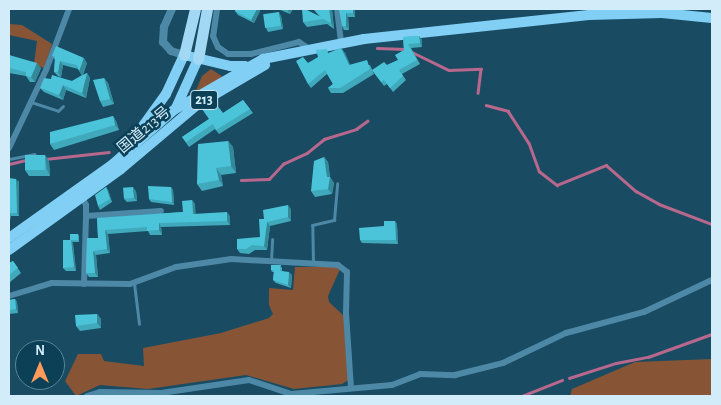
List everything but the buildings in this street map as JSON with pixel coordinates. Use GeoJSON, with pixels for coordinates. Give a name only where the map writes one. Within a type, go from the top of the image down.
{"type":"FeatureCollection","features":[{"type":"Feature","properties":{"kind":"highway","name":"213"},"geometry":{"type":"LineString","coordinates":[[85,184],[123,150],[153,115],[184,55],[195,9]]}},
{"type":"Feature","properties":{"kind":"highway","name":"213"},"geometry":{"type":"LineString","coordinates":[[145,148],[174,110],[198,58],[207,9]]}},
{"type":"Feature","properties":{"kind":"highway","name":"国道213号"},"geometry":{"type":"LineString","coordinates":[[9,238],[122,157],[174,110],[248,65],[308,48],[341,43],[589,15],[662,13],[712,18]]}},
{"type":"Feature","properties":{"kind":"highway","name":"国道213号"},"geometry":{"type":"LineString","coordinates":[[9,250],[82,197],[199,104],[270,63],[308,48]]}},
{"type":"Feature","properties":{"kind":"highway"},"geometry":{"type":"LineString","coordinates":[[184,55],[230,66],[248,65]]}},
{"type":"Feature","properties":{"kind":"highway"},"geometry":{"type":"LineString","coordinates":[[198,58],[233,74],[270,63]]}},
{"type":"Feature","properties":{"kind":"street"},"geometry":{"type":"LineString","coordinates":[[9,148],[31,102],[69,9]]}},
{"type":"Feature","properties":{"kind":"street"},"geometry":{"type":"LineString","coordinates":[[172,9],[164,27],[163,42],[172,51],[184,55]]}},
{"type":"Feature","properties":{"kind":"street"},"geometry":{"type":"LineString","coordinates":[[216,9],[213,36],[218,47],[228,54],[251,54],[299,42],[308,48]]}},
{"type":"Feature","properties":{"kind":"street"},"geometry":{"type":"LineString","coordinates":[[337,9],[341,43]]}},
{"type":"Feature","properties":{"kind":"street"},"geometry":{"type":"LineString","coordinates":[[82,197],[86,205],[84,284]]}},
{"type":"Feature","properties":{"kind":"street"},"geometry":{"type":"LineString","coordinates":[[86,216],[161,211]]}},
{"type":"Feature","properties":{"kind":"street"},"geometry":{"type":"LineString","coordinates":[[9,296],[46,284],[134,283],[191,264],[238,258],[313,265],[338,265],[348,272],[346,319],[351,388]]}},
{"type":"Feature","properties":{"kind":"street"},"geometry":{"type":"LineString","coordinates":[[88,396],[100,392],[161,393],[249,380],[291,394],[392,385],[420,374],[455,375],[502,363],[555,337],[644,312],[712,280]]}},
{"type":"Feature","properties":{"kind":"lane"},"geometry":{"type":"LineString","coordinates":[[31,102],[58,111],[63,106]]}},
{"type":"Feature","properties":{"kind":"lane"},"geometry":{"type":"LineString","coordinates":[[9,159],[34,154]]}},
{"type":"Feature","properties":{"kind":"lane"},"geometry":{"type":"LineString","coordinates":[[313,265],[312,225],[334,220],[337,183]]}},
{"type":"Feature","properties":{"kind":"lane"},"geometry":{"type":"LineString","coordinates":[[271,262],[272,239]]}},
{"type":"Feature","properties":{"kind":"lane"},"geometry":{"type":"LineString","coordinates":[[134,283],[139,324]]}},
{"type":"Feature","properties":{"kind":"shaded area"},"geometry":{"type":"Polygon","coordinates":[[[9,24],[22,25],[52,44],[44,68],[34,64],[37,41],[9,35],[9,24]]]}},
{"type":"Feature","properties":{"kind":"shaded area"},"geometry":{"type":"Polygon","coordinates":[[[211,69],[223,77],[195,93],[202,76],[211,69]]]}},
{"type":"Feature","properties":{"kind":"shaded area"},"geometry":{"type":"Polygon","coordinates":[[[295,267],[341,267],[328,296],[329,302],[344,316],[350,379],[342,384],[294,389],[246,375],[148,389],[100,385],[76,396],[65,381],[78,354],[101,354],[104,361],[144,366],[143,348],[221,333],[269,318],[273,314],[269,305],[269,288],[293,290],[295,267]]]}},
{"type":"Feature","properties":{"kind":"shaded area"},"geometry":{"type":"Polygon","coordinates":[[[712,359],[712,396],[570,396],[572,389],[635,362],[712,359]]]}},
{"type":"Feature","properties":{"kind":"waterway"},"geometry":{"type":"LineString","coordinates":[[377,48],[405,49]]}},
{"type":"Feature","properties":{"kind":"waterway"},"geometry":{"type":"LineString","coordinates":[[410,51],[449,70],[481,69],[478,93]]}},
{"type":"Feature","properties":{"kind":"waterway"},"geometry":{"type":"LineString","coordinates":[[486,105],[508,111],[529,143],[539,171],[557,185],[606,165],[636,191],[659,204],[712,224]]}},
{"type":"Feature","properties":{"kind":"waterway"},"geometry":{"type":"LineString","coordinates":[[241,180],[269,179],[283,164],[307,153],[324,139],[356,129],[367,121]]}},
{"type":"Feature","properties":{"kind":"waterway"},"geometry":{"type":"LineString","coordinates":[[45,159],[109,152]]}},
{"type":"Feature","properties":{"kind":"waterway"},"geometry":{"type":"LineString","coordinates":[[9,164],[27,160]]}},
{"type":"Feature","properties":{"kind":"waterway"},"geometry":{"type":"LineString","coordinates":[[569,378],[616,363],[648,357],[712,334]]}},
{"type":"Feature","properties":{"kind":"waterway"},"geometry":{"type":"LineString","coordinates":[[522,396],[562,380]]}}]}
